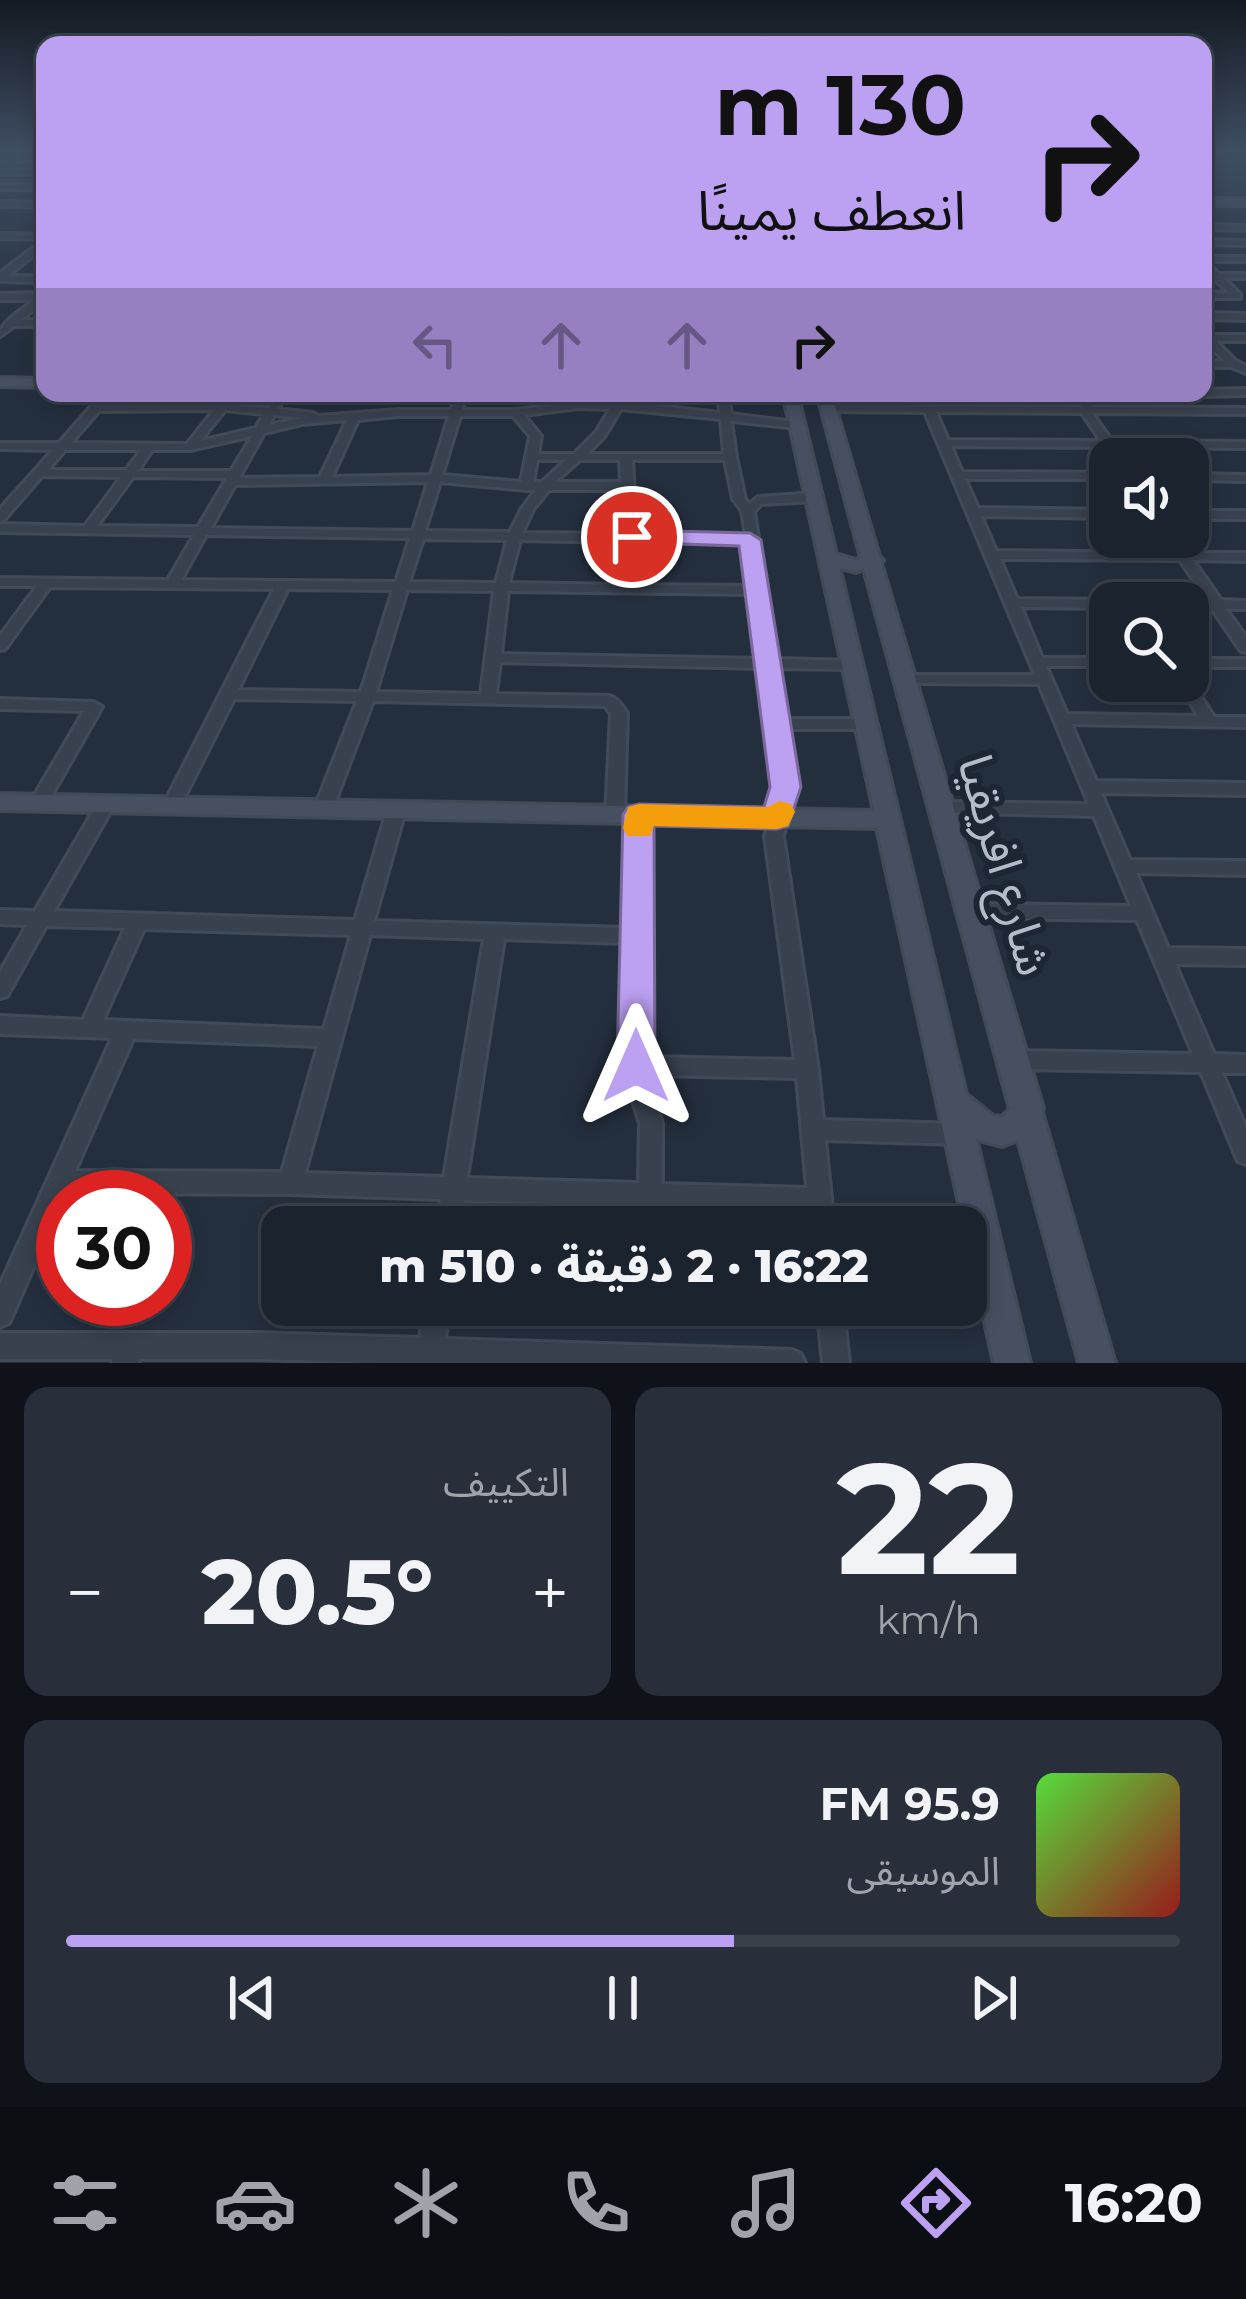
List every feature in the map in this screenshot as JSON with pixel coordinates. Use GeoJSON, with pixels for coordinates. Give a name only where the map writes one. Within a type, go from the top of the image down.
{"type":"FeatureCollection","features":[{"type":"Feature","properties":{"kind":"street"},"geometry":{"type":"LineString","coordinates":[[1212,227],[1246,228]]}},
{"type":"Feature","properties":{"kind":"street"},"geometry":{"type":"LineString","coordinates":[[0,236],[36,239]]}},
{"type":"Feature","properties":{"kind":"street"},"geometry":{"type":"LineString","coordinates":[[1212,242],[1246,243]]}},
{"type":"Feature","properties":{"kind":"street"},"geometry":{"type":"LineString","coordinates":[[0,278],[36,249]]}},
{"type":"Feature","properties":{"kind":"street"},"geometry":{"type":"LineString","coordinates":[[29,256],[36,256]]}},
{"type":"Feature","properties":{"kind":"street"},"geometry":{"type":"LineString","coordinates":[[1212,261],[1246,259]]}},
{"type":"Feature","properties":{"kind":"street"},"geometry":{"type":"LineString","coordinates":[[1212,271],[1241,296]]}},
{"type":"Feature","properties":{"kind":"street"},"geometry":{"type":"LineString","coordinates":[[1216,275],[1246,276]]}},
{"type":"Feature","properties":{"kind":"street"},"geometry":{"type":"LineString","coordinates":[[0,278],[36,279]]}},
{"type":"Feature","properties":{"kind":"street"},"geometry":{"type":"LineString","coordinates":[[0,297],[36,297]]}},
{"type":"Feature","properties":{"kind":"street"},"geometry":{"type":"LineString","coordinates":[[0,333],[6,322],[36,302]]}},
{"type":"Feature","properties":{"kind":"street"},"geometry":{"type":"LineString","coordinates":[[1212,316],[1246,317]]}},
{"type":"Feature","properties":{"kind":"street"},"geometry":{"type":"LineString","coordinates":[[6,322],[36,323]]}},
{"type":"Feature","properties":{"kind":"street"},"geometry":{"type":"LineString","coordinates":[[1212,336],[1246,338]]}},
{"type":"Feature","properties":{"kind":"street"},"geometry":{"type":"LineString","coordinates":[[1212,342],[1242,366]]}},
{"type":"Feature","properties":{"kind":"street"},"geometry":{"type":"LineString","coordinates":[[1212,364],[1242,366]]}},
{"type":"Feature","properties":{"kind":"street"},"geometry":{"type":"LineString","coordinates":[[0,382],[36,382]]}},
{"type":"Feature","properties":{"kind":"street"},"geometry":{"type":"LineString","coordinates":[[1212,394],[1246,402]]}},
{"type":"Feature","properties":{"kind":"street"},"geometry":{"type":"LineString","coordinates":[[0,517],[102,402]]}},
{"type":"Feature","properties":{"kind":"street"},"geometry":{"type":"LineString","coordinates":[[172,584],[277,402]]}},
{"type":"Feature","properties":{"kind":"street"},"geometry":{"type":"LineString","coordinates":[[323,809],[367,696],[459,402]]}},
{"type":"Feature","properties":{"kind":"street"},"geometry":{"type":"LineString","coordinates":[[723,402],[739,500],[748,511],[785,787],[775,846],[815,1130],[820,1206]]}},
{"type":"Feature","properties":{"kind":"street"},"geometry":{"type":"LineString","coordinates":[[792,402],[1012,1363]]}},
{"type":"Feature","properties":{"kind":"street","name":"شارع افريقيا"},"geometry":{"type":"LineString","coordinates":[[827,402],[1097,1363]]}},
{"type":"Feature","properties":{"kind":"street"},"geometry":{"type":"LineString","coordinates":[[852,402],[1085,410],[1246,402]]}},
{"type":"Feature","properties":{"kind":"street"},"geometry":{"type":"LineString","coordinates":[[1087,402],[1085,410],[1104,438]]}},
{"type":"Feature","properties":{"kind":"street"},"geometry":{"type":"LineString","coordinates":[[190,447],[221,406]]}},
{"type":"Feature","properties":{"kind":"street"},"geometry":{"type":"LineString","coordinates":[[488,698],[514,536],[544,486],[608,430],[617,406]]}},
{"type":"Feature","properties":{"kind":"street"},"geometry":{"type":"LineString","coordinates":[[0,446],[190,447],[302,421],[617,406],[798,425]]}},
{"type":"Feature","properties":{"kind":"street"},"geometry":{"type":"LineString","coordinates":[[97,408],[274,408],[327,420]]}},
{"type":"Feature","properties":{"kind":"street"},"geometry":{"type":"LineString","coordinates":[[929,408],[1246,1154]]}},
{"type":"Feature","properties":{"kind":"street"},"geometry":{"type":"LineString","coordinates":[[516,413],[536,433],[526,486]]}},
{"type":"Feature","properties":{"kind":"street"},"geometry":{"type":"LineString","coordinates":[[326,477],[353,419]]}},
{"type":"Feature","properties":{"kind":"street"},"geometry":{"type":"LineString","coordinates":[[944,443],[1089,444]]}},
{"type":"Feature","properties":{"kind":"street"},"geometry":{"type":"LineString","coordinates":[[1209,445],[1246,445]]}},
{"type":"Feature","properties":{"kind":"street"},"geometry":{"type":"LineString","coordinates":[[88,530],[149,447]]}},
{"type":"Feature","properties":{"kind":"street"},"geometry":{"type":"LineString","coordinates":[[532,457],[626,459],[654,453],[730,457]]}},
{"type":"Feature","properties":{"kind":"street"},"geometry":{"type":"LineString","coordinates":[[626,459],[632,590]]}},
{"type":"Feature","properties":{"kind":"street"},"geometry":{"type":"LineString","coordinates":[[41,472],[627,486]]}},
{"type":"Feature","properties":{"kind":"street"},"geometry":{"type":"LineString","coordinates":[[957,475],[1089,476]]}},
{"type":"Feature","properties":{"kind":"street"},"geometry":{"type":"LineString","coordinates":[[1209,477],[1246,478]]}},
{"type":"Feature","properties":{"kind":"street"},"geometry":{"type":"LineString","coordinates":[[0,494],[21,494]]}},
{"type":"Feature","properties":{"kind":"street"},"geometry":{"type":"LineString","coordinates":[[748,511],[758,501],[815,497]]}},
{"type":"Feature","properties":{"kind":"street"},"geometry":{"type":"LineString","coordinates":[[973,512],[1089,514]]}},
{"type":"Feature","properties":{"kind":"street"},"geometry":{"type":"LineString","coordinates":[[1209,515],[1246,515]]}},
{"type":"Feature","properties":{"kind":"street"},"geometry":{"type":"LineString","coordinates":[[0,528],[750,540]]}},
{"type":"Feature","properties":{"kind":"street"},"geometry":{"type":"LineString","coordinates":[[991,555],[1089,556]]}},
{"type":"Feature","properties":{"kind":"street"},"geometry":{"type":"LineString","coordinates":[[1209,556],[1246,557]]}},
{"type":"Feature","properties":{"kind":"street"},"geometry":{"type":"LineString","coordinates":[[830,558],[856,566],[874,560]]}},
{"type":"Feature","properties":{"kind":"street"},"geometry":{"type":"LineString","coordinates":[[1185,558],[1246,648]]}},
{"type":"Feature","properties":{"kind":"street"},"geometry":{"type":"LineString","coordinates":[[0,582],[760,590]]}},
{"type":"Feature","properties":{"kind":"street"},"geometry":{"type":"LineString","coordinates":[[0,646],[46,584]]}},
{"type":"Feature","properties":{"kind":"street"},"geometry":{"type":"LineString","coordinates":[[172,806],[283,585]]}},
{"type":"Feature","properties":{"kind":"street"},"geometry":{"type":"LineString","coordinates":[[839,597],[853,586],[884,596]]}},
{"type":"Feature","properties":{"kind":"street"},"geometry":{"type":"LineString","coordinates":[[1012,603],[1089,604]]}},
{"type":"Feature","properties":{"kind":"street"},"geometry":{"type":"LineString","coordinates":[[1209,604],[1246,604]]}},
{"type":"Feature","properties":{"kind":"street"},"geometry":{"type":"LineString","coordinates":[[494,658],[853,665]]}},
{"type":"Feature","properties":{"kind":"street"},"geometry":{"type":"LineString","coordinates":[[1037,662],[1089,662]]}},
{"type":"Feature","properties":{"kind":"street"},"geometry":{"type":"LineString","coordinates":[[1209,663],[1246,664]]}},
{"type":"Feature","properties":{"kind":"street"},"geometry":{"type":"LineString","coordinates":[[906,679],[1045,680]]}},
{"type":"Feature","properties":{"kind":"street"},"geometry":{"type":"LineString","coordinates":[[228,694],[598,700],[617,706],[637,936],[636,1066],[651,1123],[650,1196]]}},
{"type":"Feature","properties":{"kind":"street"},"geometry":{"type":"LineString","coordinates":[[1198,702],[1209,721]]}},
{"type":"Feature","properties":{"kind":"street"},"geometry":{"type":"LineString","coordinates":[[0,704],[94,707],[39,802]]}},
{"type":"Feature","properties":{"kind":"street"},"geometry":{"type":"LineString","coordinates":[[1061,719],[1246,722]]}},
{"type":"Feature","properties":{"kind":"street"},"geometry":{"type":"LineString","coordinates":[[777,724],[866,724]]}},
{"type":"Feature","properties":{"kind":"street"},"geometry":{"type":"LineString","coordinates":[[1090,787],[1246,789]]}},
{"type":"Feature","properties":{"kind":"street"},"geometry":{"type":"LineString","coordinates":[[0,802],[888,820]]}},
{"type":"Feature","properties":{"kind":"street"},"geometry":{"type":"LineString","coordinates":[[0,990],[105,805]]}},
{"type":"Feature","properties":{"kind":"street"},"geometry":{"type":"LineString","coordinates":[[942,808],[1100,810]]}},
{"type":"Feature","properties":{"kind":"street"},"geometry":{"type":"LineString","coordinates":[[290,1184],[396,811]]}},
{"type":"Feature","properties":{"kind":"street"},"geometry":{"type":"LineString","coordinates":[[1124,866],[1246,868]]}},
{"type":"Feature","properties":{"kind":"street"},"geometry":{"type":"LineString","coordinates":[[972,911],[1144,913]]}},
{"type":"Feature","properties":{"kind":"street"},"geometry":{"type":"LineString","coordinates":[[0,917],[637,936]]}},
{"type":"Feature","properties":{"kind":"street"},"geometry":{"type":"LineString","coordinates":[[89,1029],[138,921]]}},
{"type":"Feature","properties":{"kind":"street"},"geometry":{"type":"LineString","coordinates":[[451,1206],[495,933]]}},
{"type":"Feature","properties":{"kind":"street"},"geometry":{"type":"LineString","coordinates":[[1162,956],[1246,957]]}},
{"type":"Feature","properties":{"kind":"street"},"geometry":{"type":"LineString","coordinates":[[0,1024],[330,1038]]}},
{"type":"Feature","properties":{"kind":"street"},"geometry":{"type":"LineString","coordinates":[[65,1170],[126,1030]]}},
{"type":"Feature","properties":{"kind":"street"},"geometry":{"type":"LineString","coordinates":[[1014,1060],[1246,1064]]}},
{"type":"Feature","properties":{"kind":"street"},"geometry":{"type":"LineString","coordinates":[[636,1066],[807,1069]]}},
{"type":"Feature","properties":{"kind":"street"},"geometry":{"type":"LineString","coordinates":[[952,1101],[977,1126],[1001,1133],[1019,1124],[1028,1108]]}},
{"type":"Feature","properties":{"kind":"street"},"geometry":{"type":"LineString","coordinates":[[815,1130],[960,1134]]}},
{"type":"Feature","properties":{"kind":"street"},"geometry":{"type":"LineString","coordinates":[[192,1183],[820,1200]]}},
{"type":"Feature","properties":{"kind":"street"},"geometry":{"type":"LineString","coordinates":[[0,1314],[36,1235]]}},
{"type":"Feature","properties":{"kind":"street"},"geometry":{"type":"LineString","coordinates":[[430,1356],[434,1326]]}},
{"type":"Feature","properties":{"kind":"street"},"geometry":{"type":"LineString","coordinates":[[832,1326],[836,1363]]}},
{"type":"Feature","properties":{"kind":"street"},"geometry":{"type":"LineString","coordinates":[[0,1346],[128,1354],[792,1363]]}},
{"type":"Feature","properties":{"kind":"slow traffic"},"geometry":{"type":"LineString","coordinates":[[639,828],[639,815],[777,818],[780,812]]}},
{"type":"Feature","properties":{"kind":"route"},"geometry":{"type":"LineString","coordinates":[[632,537],[750,540],[785,787],[777,818],[639,815],[636,1066]]}}]}
